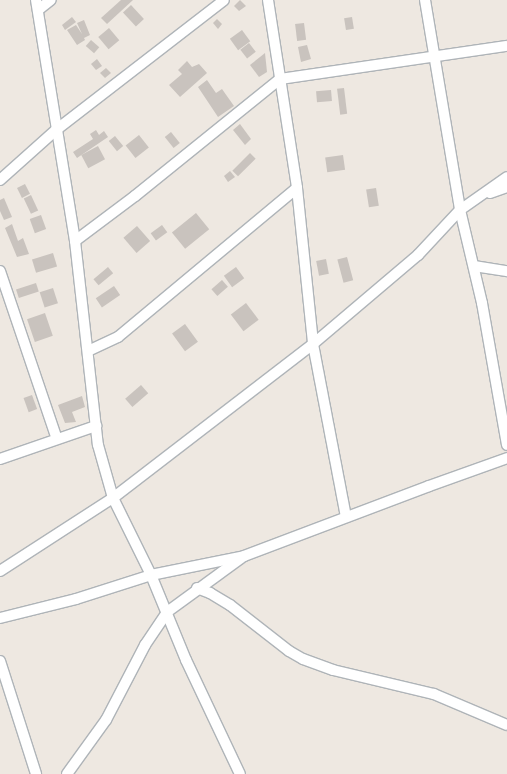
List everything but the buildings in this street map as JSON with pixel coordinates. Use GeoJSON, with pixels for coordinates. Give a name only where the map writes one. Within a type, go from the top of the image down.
{"type":"FeatureCollection","features":[{"type":"Feature","properties":{"kind":"street"},"geometry":{"type":"LineString","coordinates":[[51,0],[37,5],[75,241],[98,445],[113,498],[151,575],[186,660],[240,774]]}},
{"type":"Feature","properties":{"kind":"street"},"geometry":{"type":"LineString","coordinates":[[0,180],[56,130],[224,0]]}},
{"type":"Feature","properties":{"kind":"street"},"geometry":{"type":"LineString","coordinates":[[268,0],[297,188],[313,344],[346,517]]}},
{"type":"Feature","properties":{"kind":"street"},"geometry":{"type":"LineString","coordinates":[[425,0],[460,210],[474,266],[503,400],[507,445]]}},
{"type":"Feature","properties":{"kind":"street"},"geometry":{"type":"LineString","coordinates":[[75,241],[135,196],[280,79],[507,46]]}},
{"type":"Feature","properties":{"kind":"street"},"geometry":{"type":"LineString","coordinates":[[0,571],[113,498],[313,344],[418,255],[460,210],[507,177]]}},
{"type":"Feature","properties":{"kind":"street"},"geometry":{"type":"LineString","coordinates":[[480,196],[507,187]]}},
{"type":"Feature","properties":{"kind":"street"},"geometry":{"type":"LineString","coordinates":[[88,351],[118,337],[297,188]]}},
{"type":"Feature","properties":{"kind":"street"},"geometry":{"type":"LineString","coordinates":[[474,266],[507,271]]}},
{"type":"Feature","properties":{"kind":"street"},"geometry":{"type":"LineString","coordinates":[[0,270],[57,439]]}},
{"type":"Feature","properties":{"kind":"street"},"geometry":{"type":"LineString","coordinates":[[0,459],[96,426]]}},
{"type":"Feature","properties":{"kind":"street"},"geometry":{"type":"LineString","coordinates":[[0,618],[76,600],[151,575],[244,556],[507,458]]}},
{"type":"Feature","properties":{"kind":"street"},"geometry":{"type":"LineString","coordinates":[[67,774],[106,720],[145,645],[167,612],[197,588],[244,556]]}},
{"type":"Feature","properties":{"kind":"street"},"geometry":{"type":"LineString","coordinates":[[197,588],[210,593],[230,605],[289,651],[303,659],[333,670],[434,694],[507,725]]}},
{"type":"Feature","properties":{"kind":"street"},"geometry":{"type":"LineString","coordinates":[[0,661],[36,774]]}}]}
